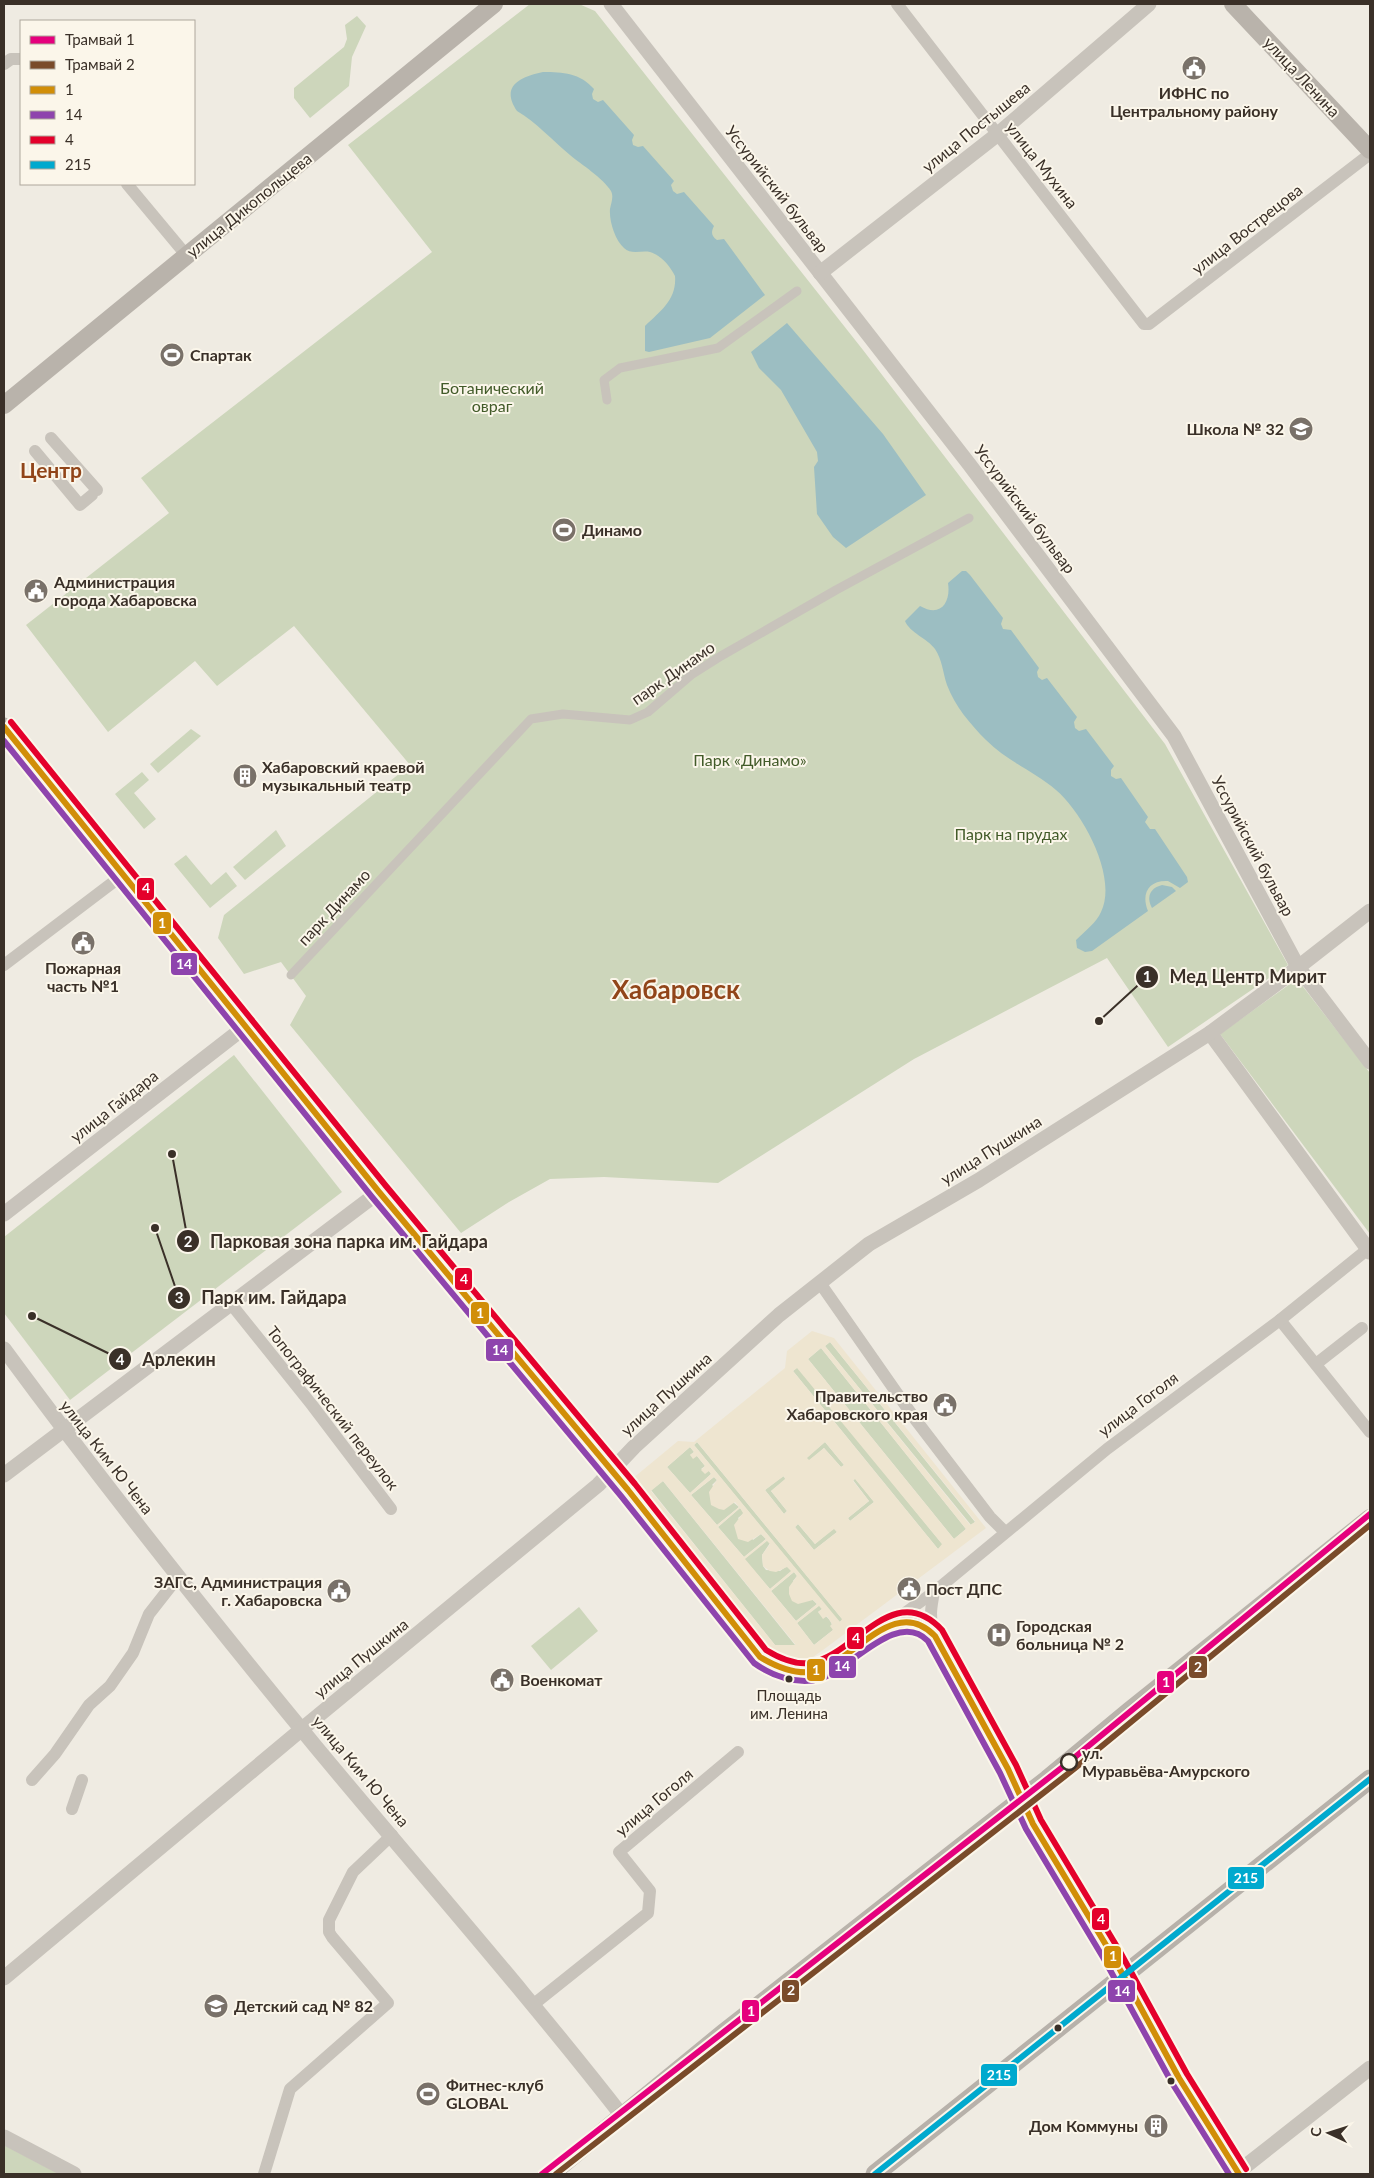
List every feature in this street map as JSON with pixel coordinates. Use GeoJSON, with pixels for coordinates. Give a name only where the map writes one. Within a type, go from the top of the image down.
{"type":"FeatureCollection","features":[{"type":"Feature","properties":{"kind":"main road","name":"улица Дикопольцева"},"geometry":{"type":"LineString","coordinates":[[4,405],[494,4]]}},
{"type":"Feature","properties":{"kind":"main road","name":"улица Ленина"},"geometry":{"type":"LineString","coordinates":[[1233,4],[1370,150]]}},
{"type":"Feature","properties":{"kind":"main road"},"geometry":{"type":"LineString","coordinates":[[4,727],[379,1192],[611,1471],[760,1657],[769,1663],[793,1670],[818,1670],[883,1629],[896,1624],[908,1623],[924,1626],[935,1636],[1008,1769],[1033,1824],[1124,1976],[1179,2078],[1238,2174]]}},
{"type":"Feature","properties":{"kind":"main road"},"geometry":{"type":"LineString","coordinates":[[552,2174],[723,2033],[1022,1799],[1370,1518]]}},
{"type":"Feature","properties":{"kind":"main road"},"geometry":{"type":"LineString","coordinates":[[875,2174],[1370,1778]]}},
{"type":"Feature","properties":{"kind":"street","name":"Уссурийский бульвар"},"geometry":{"type":"LineString","coordinates":[[611,4],[969,464],[1174,736],[1298,967],[1370,1062]]}},
{"type":"Feature","properties":{"kind":"street","name":"улица Мухина"},"geometry":{"type":"LineString","coordinates":[[897,4],[1142,322]]}},
{"type":"Feature","properties":{"kind":"street","name":"улица Постышева"},"geometry":{"type":"LineString","coordinates":[[820,273],[998,134],[1149,4]]}},
{"type":"Feature","properties":{"kind":"street"},"geometry":{"type":"LineString","coordinates":[[4,64],[11,59],[20,59]]}},
{"type":"Feature","properties":{"kind":"street","name":"улица Вострецова"},"geometry":{"type":"LineString","coordinates":[[1142,322],[1149,324],[1370,154]]}},
{"type":"Feature","properties":{"kind":"street"},"geometry":{"type":"LineString","coordinates":[[128,185],[187,256]]}},
{"type":"Feature","properties":{"kind":"street"},"geometry":{"type":"LineString","coordinates":[[607,400],[604,380],[620,368],[718,348],[797,292]]}},
{"type":"Feature","properties":{"kind":"street"},"geometry":{"type":"LineString","coordinates":[[35,451],[80,505],[95,493],[51,438]]}},
{"type":"Feature","properties":{"kind":"street"},"geometry":{"type":"LineString","coordinates":[[55,474],[71,461]]}},
{"type":"Feature","properties":{"kind":"street","name":"парк Динамо"},"geometry":{"type":"LineString","coordinates":[[291,975],[531,719],[563,714],[630,720],[648,712],[691,675],[721,656],[836,590],[969,518]]}},
{"type":"Feature","properties":{"kind":"street"},"geometry":{"type":"LineString","coordinates":[[4,965],[124,874]]}},
{"type":"Feature","properties":{"kind":"street","name":"улица Пушкина"},"geometry":{"type":"LineString","coordinates":[[4,1978],[591,1491],[634,1447],[779,1315],[869,1244],[979,1180],[1210,1033],[1370,910]]}},
{"type":"Feature","properties":{"kind":"street","name":"улица Гайдара"},"geometry":{"type":"LineString","coordinates":[[4,1214],[246,1026]]}},
{"type":"Feature","properties":{"kind":"street"},"geometry":{"type":"LineString","coordinates":[[1210,1033],[1369,1250]]}},
{"type":"Feature","properties":{"kind":"street"},"geometry":{"type":"LineString","coordinates":[[4,1474],[379,1192]]}},
{"type":"Feature","properties":{"kind":"street","name":"улица Гоголя"},"geometry":{"type":"LineString","coordinates":[[883,1629],[934,1592],[1154,1412],[1280,1320],[1369,1250]]}},
{"type":"Feature","properties":{"kind":"street"},"geometry":{"type":"LineString","coordinates":[[820,1283],[915,1419],[990,1517],[1005,1532]]}},
{"type":"Feature","properties":{"kind":"street","name":"Топографический переулок"},"geometry":{"type":"LineString","coordinates":[[231,1304],[312,1405],[391,1509]]}},
{"type":"Feature","properties":{"kind":"street"},"geometry":{"type":"LineString","coordinates":[[1280,1320],[1370,1432]]}},
{"type":"Feature","properties":{"kind":"street"},"geometry":{"type":"LineString","coordinates":[[1316,1364],[1362,1328]]}},
{"type":"Feature","properties":{"kind":"street","name":"улица Ким Ю Чена"},"geometry":{"type":"LineString","coordinates":[[4,1349],[64,1430],[178,1576],[302,1729],[534,2004],[623,2117]]}},
{"type":"Feature","properties":{"kind":"street"},"geometry":{"type":"LineString","coordinates":[[32,1780],[56,1754],[89,1705],[110,1686],[133,1653],[149,1614],[178,1576]]}},
{"type":"Feature","properties":{"kind":"street"},"geometry":{"type":"LineString","coordinates":[[934,1592],[931,1624],[935,1636]]}},
{"type":"Feature","properties":{"kind":"street","name":"улица Гоголя"},"geometry":{"type":"LineString","coordinates":[[534,2004],[648,1913],[650,1891],[619,1852],[738,1752]]}},
{"type":"Feature","properties":{"kind":"street"},"geometry":{"type":"LineString","coordinates":[[72,1809],[82,1780]]}},
{"type":"Feature","properties":{"kind":"street"},"geometry":{"type":"LineString","coordinates":[[264,2174],[290,2089],[388,2002],[332,1937],[328,1926],[331,1913],[353,1872],[392,1835]]}},
{"type":"Feature","properties":{"kind":"street"},"geometry":{"type":"LineString","coordinates":[[1238,2174],[1370,2068]]}},
{"type":"Feature","properties":{"kind":"street"},"geometry":{"type":"LineString","coordinates":[[4,2137],[74,2174]]}},
{"type":"Feature","properties":{"kind":"green space","name":"Парк «Динамо»"},"geometry":{"type":"Polygon","coordinates":[[[530,4],[579,4],[595,11],[863,350],[1165,744],[1288,965],[1168,1047],[1107,958],[914,1059],[718,1183],[604,1177],[550,1179],[509,1202],[461,1233],[290,1025],[306,996],[281,962],[244,974],[218,938],[224,915],[410,765],[294,626],[217,686],[195,661],[108,732],[26,625],[169,513],[141,478],[432,252],[348,145],[530,4]]]}},
{"type":"Feature","properties":{"kind":"green space"},"geometry":{"type":"Polygon","coordinates":[[[357,16],[366,26],[352,57],[349,86],[310,118],[294,98],[294,88],[344,47],[347,39],[345,25],[357,16]]]}},
{"type":"Feature","properties":{"kind":"green space"},"geometry":{"type":"Polygon","coordinates":[[[191,729],[201,736],[158,773],[150,764],[191,729]]]}},
{"type":"Feature","properties":{"kind":"green space"},"geometry":{"type":"Polygon","coordinates":[[[142,772],[149,780],[134,793],[156,819],[144,829],[115,794],[142,772]]]}},
{"type":"Feature","properties":{"kind":"green space"},"geometry":{"type":"Polygon","coordinates":[[[276,830],[286,846],[245,880],[233,867],[276,830]]]}},
{"type":"Feature","properties":{"kind":"green space"},"geometry":{"type":"Polygon","coordinates":[[[186,855],[211,885],[226,872],[237,886],[210,908],[174,864],[186,855]]]}},
{"type":"Feature","properties":{"kind":"green space"},"geometry":{"type":"Polygon","coordinates":[[[1297,979],[1370,1073],[1370,1234],[1220,1034],[1297,979]]]}},
{"type":"Feature","properties":{"kind":"green space"},"geometry":{"type":"Polygon","coordinates":[[[234,1055],[342,1192],[70,1400],[4,1313],[4,1237],[234,1055]]]}},
{"type":"Feature","properties":{"kind":"green space"},"geometry":{"type":"Polygon","coordinates":[[[830,1342],[975,1522],[971,1525],[825,1346],[830,1342]]]}},
{"type":"Feature","properties":{"kind":"green space"},"geometry":{"type":"Polygon","coordinates":[[[821,1348],[966,1529],[954,1539],[808,1359],[821,1348]]]}},
{"type":"Feature","properties":{"kind":"green space"},"geometry":{"type":"Polygon","coordinates":[[[798,1367],[943,1545],[938,1549],[793,1371],[798,1367]]]}},
{"type":"Feature","properties":{"kind":"green space"},"geometry":{"type":"Polygon","coordinates":[[[697,1442],[843,1620],[839,1622],[694,1445],[697,1442]]]}},
{"type":"Feature","properties":{"kind":"green space"},"geometry":{"type":"Polygon","coordinates":[[[825,1442],[844,1465],[841,1467],[824,1448],[809,1461],[806,1458],[825,1442]]]}},
{"type":"Feature","properties":{"kind":"green space"},"geometry":{"type":"Polygon","coordinates":[[[690,1447],[694,1452],[690,1455],[697,1456],[705,1466],[701,1469],[709,1471],[711,1474],[690,1493],[667,1467],[690,1447]]]}},
{"type":"Feature","properties":{"kind":"green space"},"geometry":{"type":"Polygon","coordinates":[[[783,1476],[786,1479],[771,1491],[787,1511],[784,1514],[765,1490],[783,1476]]]}},
{"type":"Feature","properties":{"kind":"green space"},"geometry":{"type":"Polygon","coordinates":[[[714,1477],[717,1480],[712,1485],[739,1507],[717,1525],[691,1495],[714,1477]]]}},
{"type":"Feature","properties":{"kind":"green space"},"geometry":{"type":"Polygon","coordinates":[[[855,1478],[874,1502],[850,1521],[848,1518],[869,1501],[853,1480],[855,1478]]]}},
{"type":"Feature","properties":{"kind":"green space"},"geometry":{"type":"Polygon","coordinates":[[[663,1481],[795,1645],[775,1645],[651,1490],[663,1481]]]}},
{"type":"Feature","properties":{"kind":"green space"},"geometry":{"type":"Polygon","coordinates":[[[740,1508],[744,1513],[738,1518],[753,1540],[761,1534],[766,1539],[744,1557],[718,1527],[740,1508]]]}},
{"type":"Feature","properties":{"kind":"green space"},"geometry":{"type":"Polygon","coordinates":[[[798,1524],[815,1544],[834,1528],[837,1532],[814,1550],[795,1527],[798,1524]]]}},
{"type":"Feature","properties":{"kind":"green space"},"geometry":{"type":"Polygon","coordinates":[[[767,1540],[770,1543],[762,1555],[763,1566],[766,1570],[780,1571],[787,1566],[792,1571],[770,1589],[744,1559],[767,1540]]]}},
{"type":"Feature","properties":{"kind":"green space"},"geometry":{"type":"Polygon","coordinates":[[[794,1572],[797,1576],[793,1581],[817,1604],[796,1621],[771,1591],[794,1572]]]}},
{"type":"Feature","properties":{"kind":"green space"},"geometry":{"type":"Polygon","coordinates":[[[819,1605],[822,1609],[818,1612],[828,1619],[832,1624],[833,1630],[814,1645],[797,1623],[819,1605]]]}},
{"type":"Feature","properties":{"kind":"green space"},"geometry":{"type":"Polygon","coordinates":[[[579,1607],[598,1631],[551,1670],[531,1646],[579,1607]]]}},
{"type":"Feature","properties":{"kind":"green space"},"geometry":{"type":"Polygon","coordinates":[[[4,2145],[59,2174],[4,2174],[4,2145]]]}},
{"type":"Feature","properties":{"kind":"shaded area","name":"Площадь им. Ленина"},"geometry":{"type":"Polygon","coordinates":[[[812,1331],[834,1338],[986,1528],[823,1650],[810,1659],[796,1660],[777,1655],[764,1644],[632,1479],[678,1441],[694,1442],[785,1368],[787,1351],[812,1331]],[[830,1342],[825,1346],[970,1525],[975,1522],[830,1342]],[[821,1348],[808,1359],[954,1539],[966,1529],[821,1348]],[[797,1368],[793,1371],[938,1549],[942,1544],[797,1368]],[[697,1442],[694,1445],[840,1622],[842,1619],[697,1442]],[[825,1442],[807,1458],[809,1460],[824,1448],[841,1467],[844,1465],[825,1442]],[[690,1447],[667,1467],[690,1493],[711,1474],[709,1471],[705,1474],[701,1470],[705,1466],[697,1456],[693,1459],[690,1455],[694,1452],[690,1447]],[[784,1476],[765,1490],[784,1514],[787,1511],[771,1491],[785,1479],[784,1476]],[[714,1477],[691,1495],[717,1525],[739,1507],[735,1502],[724,1510],[711,1505],[709,1492],[717,1480],[714,1477]],[[855,1479],[853,1481],[869,1501],[848,1518],[850,1521],[874,1502],[855,1479]],[[663,1481],[651,1491],[775,1645],[795,1645],[663,1481]],[[740,1508],[718,1527],[744,1557],[766,1539],[761,1534],[748,1542],[738,1539],[734,1525],[743,1513],[740,1508]],[[798,1524],[795,1527],[814,1550],[837,1532],[834,1529],[815,1544],[798,1524]],[[767,1541],[745,1559],[770,1589],[791,1571],[787,1567],[776,1572],[770,1571],[763,1566],[762,1555],[770,1544],[767,1541]],[[794,1572],[771,1591],[796,1621],[817,1604],[813,1600],[798,1604],[792,1601],[789,1587],[797,1576],[794,1572]],[[819,1606],[797,1623],[814,1645],[833,1630],[827,1616],[823,1619],[818,1612],[822,1609],[819,1606]]]}},
{"type":"Feature","properties":{"kind":"water"},"geometry":{"type":"Polygon","coordinates":[[[543,72],[571,74],[583,80],[594,89],[593,99],[598,102],[603,100],[634,135],[633,145],[643,146],[674,181],[671,185],[673,191],[677,194],[684,192],[714,226],[712,232],[714,237],[717,240],[724,239],[765,295],[710,338],[649,352],[645,351],[645,326],[662,310],[671,298],[675,276],[665,261],[654,253],[630,251],[621,245],[612,225],[610,214],[611,191],[598,177],[538,126],[517,111],[512,102],[511,95],[515,84],[527,77],[543,72]]]}},
{"type":"Feature","properties":{"kind":"water"},"geometry":{"type":"Polygon","coordinates":[[[787,323],[883,434],[926,495],[846,548],[833,537],[817,514],[814,467],[818,461],[817,452],[781,390],[759,368],[751,352],[787,323]]]}},
{"type":"Feature","properties":{"kind":"water"},"geometry":{"type":"Polygon","coordinates":[[[962,571],[966,571],[970,575],[1003,618],[1001,624],[1003,629],[1011,630],[1039,668],[1037,672],[1038,677],[1042,680],[1047,678],[1077,717],[1074,722],[1075,728],[1079,731],[1086,729],[1114,766],[1111,770],[1111,776],[1116,779],[1121,778],[1148,817],[1145,822],[1150,829],[1155,829],[1187,877],[1188,882],[1180,888],[1168,881],[1161,881],[1151,886],[1145,899],[1148,911],[1092,951],[1085,952],[1077,948],[1076,940],[1101,912],[1105,898],[1105,881],[1095,846],[1087,829],[1066,800],[1056,790],[994,748],[974,728],[950,693],[935,649],[911,629],[905,621],[920,606],[934,610],[943,606],[948,596],[948,583],[962,571]]]}},
{"type":"Feature","properties":{"kind":"water"},"geometry":{"type":"Polygon","coordinates":[[[1162,885],[1172,887],[1176,891],[1152,908],[1149,900],[1150,894],[1155,888],[1162,885]]]}},
{"type":"Feature","properties":{"kind":"tram line"},"geometry":{"type":"LineString","coordinates":[[536,2174],[1047,1773],[1370,1509]]}},
{"type":"Feature","properties":{"kind":"tram line","name":"1"},"geometry":{"type":"LineString","coordinates":[[542,2174],[1069,1762],[1370,1514]]}},
{"type":"Feature","properties":{"kind":"tram line","name":"2"},"geometry":{"type":"LineString","coordinates":[[556,2174],[1074,1769],[1370,1525]]}},
{"type":"Feature","properties":{"kind":"transit line","name":"4"},"geometry":{"type":"LineString","coordinates":[[11,722],[386,1186],[635,1484],[766,1650],[787,1660],[798,1663],[810,1663],[827,1657],[843,1648],[874,1624],[891,1616],[907,1612],[924,1616],[942,1630],[1016,1765],[1041,1820],[1119,1950],[1187,2074],[1246,2169]]}},
{"type":"Feature","properties":{"kind":"transit line","name":"1"},"geometry":{"type":"LineString","coordinates":[[4,727],[379,1192],[628,1490],[760,1657],[784,1669],[797,1672],[811,1672],[826,1667],[842,1658],[888,1626],[904,1622],[919,1625],[935,1636],[1008,1769],[1033,1824],[1112,1955],[1179,2078],[1239,2174]]}},
{"type":"Feature","properties":{"kind":"transit line","name":"14"},"geometry":{"type":"LineString","coordinates":[[4,741],[372,1197],[621,1496],[754,1663],[769,1672],[785,1678],[811,1681],[832,1673],[888,1636],[902,1632],[916,1633],[928,1641],[1000,1773],[1026,1829],[1104,1959],[1172,2083],[1229,2174]]}},
{"type":"Feature","properties":{"kind":"transit line","name":"215"},"geometry":{"type":"LineString","coordinates":[[875,2174],[1370,1779]]}},
{"type":"Feature","properties":{"kind":"place","name":"ИФНС по Центральному району"},"geometry":{"type":"Point","coordinates":[1194,68]}},
{"type":"Feature","properties":{"kind":"place","name":"Спартак"},"geometry":{"type":"Point","coordinates":[172,355]}},
{"type":"Feature","properties":{"kind":"place","name":"Школа № 32"},"geometry":{"type":"Point","coordinates":[1301,429]}},
{"type":"Feature","properties":{"kind":"place","name":"Динамо"},"geometry":{"type":"Point","coordinates":[564,530]}},
{"type":"Feature","properties":{"kind":"place","name":"Администрация города Хабаровска"},"geometry":{"type":"Point","coordinates":[36,591]}},
{"type":"Feature","properties":{"kind":"place","name":"Хабаровский краевой музыкальный театр"},"geometry":{"type":"Point","coordinates":[245,776]}},
{"type":"Feature","properties":{"kind":"place","name":"Пожарная часть №1"},"geometry":{"type":"Point","coordinates":[83,943]}},
{"type":"Feature","properties":{"kind":"place","name":"Мед Центр Мирит"},"geometry":{"type":"Point","coordinates":[1099,1021]}},
{"type":"Feature","properties":{"kind":"place","name":"Парковая зона парка им. Гайдара"},"geometry":{"type":"Point","coordinates":[172,1154]}},
{"type":"Feature","properties":{"kind":"place","name":"Парк им. Гайдара"},"geometry":{"type":"Point","coordinates":[155,1228]}},
{"type":"Feature","properties":{"kind":"place","name":"Арлекин"},"geometry":{"type":"Point","coordinates":[32,1316]}},
{"type":"Feature","properties":{"kind":"place","name":"Правительство Хабаровского края"},"geometry":{"type":"Point","coordinates":[945,1405]}},
{"type":"Feature","properties":{"kind":"place","name":"Пост ДПС"},"geometry":{"type":"Point","coordinates":[909,1589]}},
{"type":"Feature","properties":{"kind":"place","name":"ЗАГС, Администрация г. Хабаровска"},"geometry":{"type":"Point","coordinates":[339,1591]}},
{"type":"Feature","properties":{"kind":"place","name":"Городская больница № 2"},"geometry":{"type":"Point","coordinates":[999,1635]}},
{"type":"Feature","properties":{"kind":"place","name":"Площадь им. Ленина"},"geometry":{"type":"Point","coordinates":[789,1679]}},
{"type":"Feature","properties":{"kind":"place","name":"Военкомат"},"geometry":{"type":"Point","coordinates":[502,1680]}},
{"type":"Feature","properties":{"kind":"place","name":"ул. Муравьёва-Амурского"},"geometry":{"type":"Point","coordinates":[1069,1762]}},
{"type":"Feature","properties":{"kind":"place","name":"Детский сад № 82"},"geometry":{"type":"Point","coordinates":[216,2006]}},
{"type":"Feature","properties":{"kind":"place","name":"Фитнес-клуб GLOBAL"},"geometry":{"type":"Point","coordinates":[428,2094]}},
{"type":"Feature","properties":{"kind":"place","name":"Дом Коммуны"},"geometry":{"type":"Point","coordinates":[1156,2126]}},
{"type":"Feature","properties":{"kind":"district","name":"Центр"},"geometry":{"type":"Point","coordinates":[51,471]}},
{"type":"Feature","properties":{"kind":"district","name":"Хабаровск"},"geometry":{"type":"Point","coordinates":[676,990]}},
{"type":"Feature","properties":{"kind":"park label","name":"Ботанический овраг"},"geometry":{"type":"Point","coordinates":[492,397]}},
{"type":"Feature","properties":{"kind":"park label","name":"Парк на прудах"},"geometry":{"type":"Point","coordinates":[1011,834]}}]}
